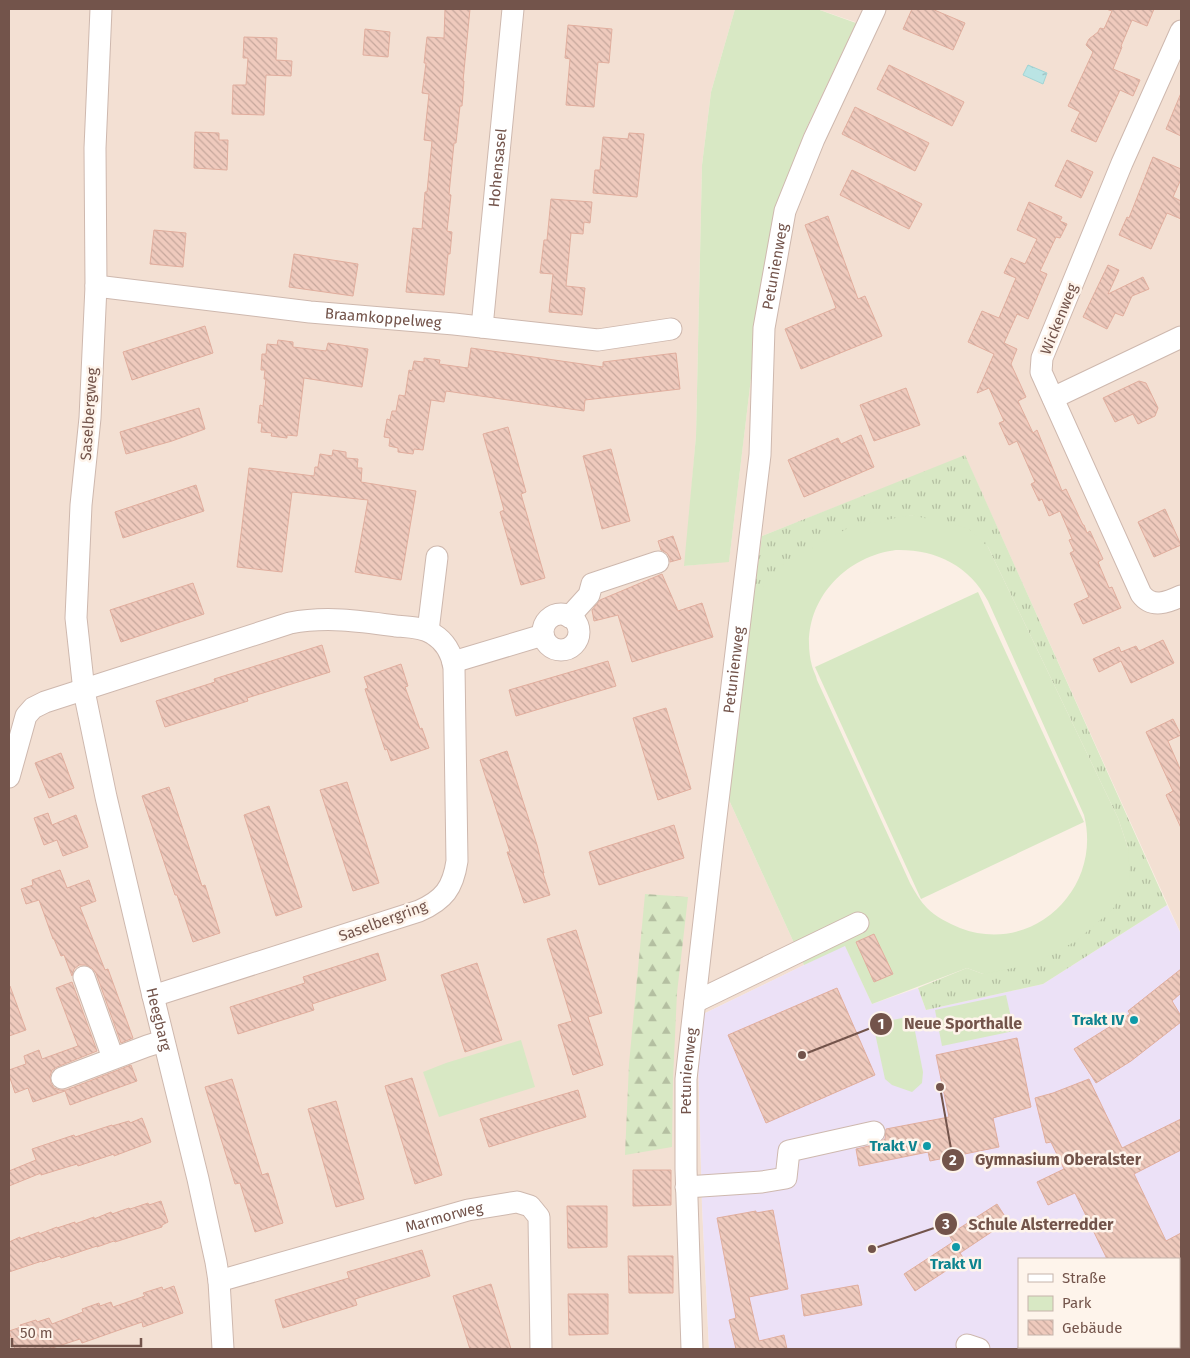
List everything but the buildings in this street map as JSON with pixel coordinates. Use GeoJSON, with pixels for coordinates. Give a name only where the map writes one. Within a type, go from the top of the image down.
{"type":"FeatureCollection","features":[{"type":"Feature","properties":{"kind":"street","name":"Saselbergweg"},"geometry":{"type":"LineString","coordinates":[[84,691],[76,618],[81,505],[90,418],[96,286],[95,148],[101,9]]}},
{"type":"Feature","properties":{"kind":"street","name":"Hohensasel"},"geometry":{"type":"LineString","coordinates":[[482,327],[513,9]]}},
{"type":"Feature","properties":{"kind":"street","name":"Petunienweg"},"geometry":{"type":"LineString","coordinates":[[692,1349],[686,1188],[686,1079],[760,455],[764,328],[785,211],[867,11]]}},
{"type":"Feature","properties":{"kind":"street","name":"Wickenweg"},"geometry":{"type":"LineString","coordinates":[[1181,31],[1122,163],[1042,358],[1041,372],[1141,594],[1151,602],[1167,602],[1181,596]]}},
{"type":"Feature","properties":{"kind":"street","name":"Braamkoppelweg"},"geometry":{"type":"LineString","coordinates":[[96,286],[310,312],[482,327],[598,340],[671,329]]}},
{"type":"Feature","properties":{"kind":"street"},"geometry":{"type":"LineString","coordinates":[[1053,398],[1181,337]]}},
{"type":"Feature","properties":{"kind":"street"},"geometry":{"type":"LineString","coordinates":[[428,631],[437,557]]}},
{"type":"Feature","properties":{"kind":"street"},"geometry":{"type":"LineString","coordinates":[[569,617],[589,595],[592,584],[658,562]]}},
{"type":"Feature","properties":{"kind":"street"},"geometry":{"type":"LineString","coordinates":[[556,615],[569,617],[574,620],[578,630],[576,641],[567,649],[554,649],[549,646],[543,635],[546,622],[556,615]]}},
{"type":"Feature","properties":{"kind":"street","name":"Saselbergring"},"geometry":{"type":"LineString","coordinates":[[84,691],[303,621],[341,619],[428,631],[446,644],[454,662],[457,861],[453,880],[445,894],[434,904],[411,914],[153,996]]}},
{"type":"Feature","properties":{"kind":"street"},"geometry":{"type":"LineString","coordinates":[[454,662],[543,635]]}},
{"type":"Feature","properties":{"kind":"street"},"geometry":{"type":"LineString","coordinates":[[9,777],[29,711],[39,704],[84,691]]}},
{"type":"Feature","properties":{"kind":"street","name":"Heegbarg"},"geometry":{"type":"LineString","coordinates":[[84,691],[106,797],[198,1178],[219,1281],[223,1349]]}},
{"type":"Feature","properties":{"kind":"street"},"geometry":{"type":"LineString","coordinates":[[695,1002],[858,923]]}},
{"type":"Feature","properties":{"kind":"street"},"geometry":{"type":"LineString","coordinates":[[84,978],[113,1058]]}},
{"type":"Feature","properties":{"kind":"street"},"geometry":{"type":"LineString","coordinates":[[62,1078],[164,1041]]}},
{"type":"Feature","properties":{"kind":"street"},"geometry":{"type":"LineString","coordinates":[[686,1188],[762,1182],[786,1178],[789,1151],[874,1132]]}},
{"type":"Feature","properties":{"kind":"street","name":"Marmorweg"},"geometry":{"type":"LineString","coordinates":[[219,1281],[468,1210],[517,1202],[530,1206],[539,1217],[541,1349]]}},
{"type":"Feature","properties":{"kind":"shaded area"},"geometry":{"type":"Polygon","coordinates":[[[9,9],[735,9],[711,92],[702,165],[696,436],[685,566],[729,561],[757,328],[778,210],[805,131],[855,22],[817,9],[1181,9],[1181,934],[965,456],[762,536],[729,800],[804,965],[697,1017],[702,1206],[709,1349],[9,1349],[9,9]]]}},
{"type":"Feature","properties":{"kind":"shaded area"},"geometry":{"type":"Polygon","coordinates":[[[1167,905],[1181,934],[1181,1349],[709,1349],[702,1206],[697,1017],[845,945],[872,1004],[918,988],[926,1010],[1043,984],[1167,905]]]}},
{"type":"Feature","properties":{"kind":"green space"},"geometry":{"type":"Polygon","coordinates":[[[735,9],[817,9],[856,23],[805,131],[778,210],[757,328],[729,562],[684,566],[696,436],[702,165],[711,92],[735,9]]]}},
{"type":"Feature","properties":{"kind":"green space"},"geometry":{"type":"Polygon","coordinates":[[[965,455],[1167,905],[1043,984],[926,1010],[918,988],[967,968],[983,974],[1128,848],[1118,818],[988,547],[911,515],[753,599],[762,536],[965,455]]]}},
{"type":"Feature","properties":{"kind":"green space"},"geometry":{"type":"Polygon","coordinates":[[[911,515],[968,528],[988,547],[1118,818],[1128,848],[1130,878],[1113,909],[1076,941],[1033,964],[983,974],[967,968],[872,1004],[845,946],[804,965],[729,800],[753,599],[782,565],[850,527],[911,515]],[[896,550],[876,555],[857,563],[827,589],[817,606],[811,625],[809,645],[812,666],[910,883],[922,902],[938,917],[960,928],[987,934],[1012,933],[1036,924],[1056,910],[1072,891],[1083,868],[1087,842],[1084,815],[988,601],[980,588],[961,569],[950,562],[924,552],[896,550]]]}},
{"type":"Feature","properties":{"kind":"green space"},"geometry":{"type":"Polygon","coordinates":[[[978,592],[1084,822],[921,899],[815,667],[978,592]]]}},
{"type":"Feature","properties":{"kind":"green space"},"geometry":{"type":"Polygon","coordinates":[[[645,894],[688,897],[677,993],[672,1147],[625,1155],[629,1064],[645,894]]]}},
{"type":"Feature","properties":{"kind":"green space"},"geometry":{"type":"Polygon","coordinates":[[[1006,995],[1014,1031],[942,1046],[935,1010],[1006,995]]]}},
{"type":"Feature","properties":{"kind":"green space"},"geometry":{"type":"Polygon","coordinates":[[[912,1016],[923,1072],[922,1083],[912,1092],[892,1085],[885,1079],[873,1024],[912,1016]]]}},
{"type":"Feature","properties":{"kind":"green space"},"geometry":{"type":"Polygon","coordinates":[[[521,1040],[535,1087],[439,1117],[423,1072],[521,1040]]]}},
{"type":"Feature","properties":{"kind":"water"},"geometry":{"type":"Polygon","coordinates":[[[1028,65],[1047,73],[1043,84],[1023,75],[1028,65]]]}},
{"type":"Feature","properties":{"kind":"place","name":"Trakt IV"},"geometry":{"type":"Point","coordinates":[1134,1020]}},
{"type":"Feature","properties":{"kind":"place","name":"Neue Sporthalle"},"geometry":{"type":"Point","coordinates":[802,1055]}},
{"type":"Feature","properties":{"kind":"place","name":"Gymnasium Oberalster"},"geometry":{"type":"Point","coordinates":[940,1087]}},
{"type":"Feature","properties":{"kind":"place","name":"Trakt V"},"geometry":{"type":"Point","coordinates":[927,1146]}},
{"type":"Feature","properties":{"kind":"place","name":"Trakt VI"},"geometry":{"type":"Point","coordinates":[956,1247]}},
{"type":"Feature","properties":{"kind":"place","name":"Schule Alsterredder"},"geometry":{"type":"Point","coordinates":[872,1249]}}]}
